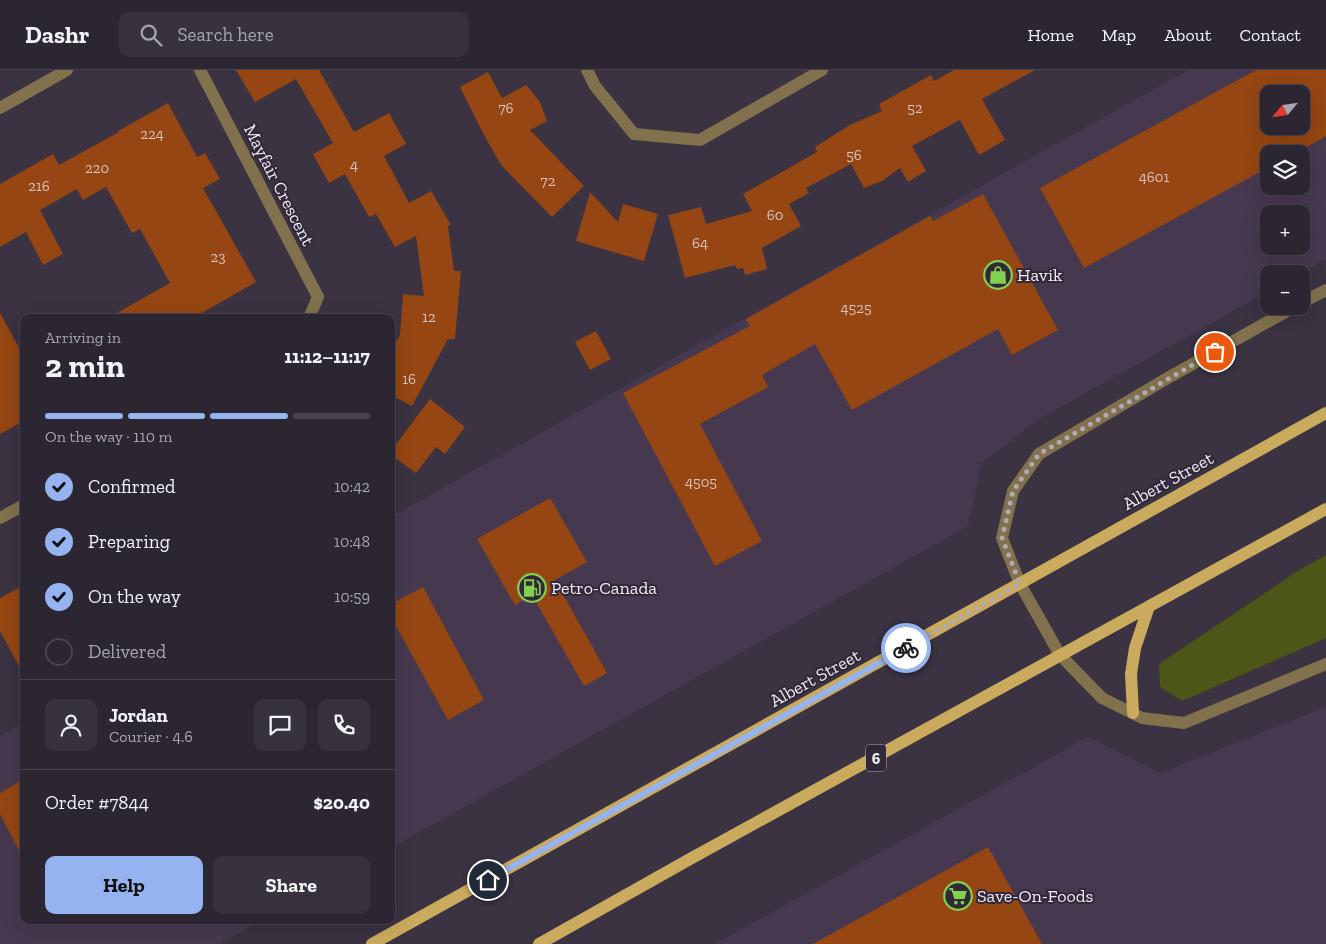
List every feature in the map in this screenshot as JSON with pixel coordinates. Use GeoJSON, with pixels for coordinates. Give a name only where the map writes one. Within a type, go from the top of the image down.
{"type":"FeatureCollection","features":[{"type":"Feature","properties":{"kind":"main road","name":"Albert Street"},"geometry":{"type":"LineString","coordinates":[[372,944],[1326,414]]}},
{"type":"Feature","properties":{"kind":"main road","name":"6"},"geometry":{"type":"LineString","coordinates":[[539,944],[1326,508]]}},
{"type":"Feature","properties":{"kind":"main road"},"geometry":{"type":"LineString","coordinates":[[1133,713],[1131,674],[1135,648],[1149,606]]}},
{"type":"Feature","properties":{"kind":"street"},"geometry":{"type":"LineString","coordinates":[[0,108],[46,75],[67,70]]}},
{"type":"Feature","properties":{"kind":"street","name":"Mayfair Crescent"},"geometry":{"type":"LineString","coordinates":[[200,70],[318,297],[311,314]]}},
{"type":"Feature","properties":{"kind":"street"},"geometry":{"type":"LineString","coordinates":[[587,70],[595,86],[634,134],[700,140],[822,70]]}},
{"type":"Feature","properties":{"kind":"street"},"geometry":{"type":"LineString","coordinates":[[1310,299],[1326,290]]}},
{"type":"Feature","properties":{"kind":"street"},"geometry":{"type":"LineString","coordinates":[[1280,315],[1166,379],[1039,454],[1013,491],[1002,538],[1020,584],[1060,655],[1102,698],[1142,718],[1184,723],[1326,664]]}},
{"type":"Feature","properties":{"kind":"street"},"geometry":{"type":"LineString","coordinates":[[0,518],[20,506]]}},
{"type":"Feature","properties":{"kind":"shaded area"},"geometry":{"type":"Polygon","coordinates":[[[1188,70],[1326,70],[1326,259],[1310,268],[1310,265],[1260,265],[1260,296],[1039,419],[982,463],[968,526],[395,846],[395,515],[1188,70]]]}},
{"type":"Feature","properties":{"kind":"shaded area"},"geometry":{"type":"Polygon","coordinates":[[[1326,707],[1326,944],[715,944],[1088,737],[1160,773],[1326,707]]]}},
{"type":"Feature","properties":{"kind":"shaded area"},"geometry":{"type":"Polygon","coordinates":[[[20,725],[20,924],[255,924],[220,944],[0,944],[0,736],[20,725]]]}},
{"type":"Feature","properties":{"kind":"green space"},"geometry":{"type":"Polygon","coordinates":[[[1326,555],[1326,638],[1182,701],[1160,687],[1159,664],[1299,570],[1326,555]]]}},
{"type":"Feature","properties":{"kind":"building"},"geometry":{"type":"Polygon","coordinates":[[[236,70],[319,70],[354,132],[389,113],[406,144],[384,156],[409,203],[431,191],[451,225],[448,226],[454,271],[461,271],[455,339],[448,339],[412,406],[395,397],[395,343],[400,335],[403,294],[424,296],[416,236],[395,247],[376,214],[369,217],[345,174],[329,183],[313,154],[333,143],[296,79],[255,102],[236,70]]]}},
{"type":"Feature","properties":{"kind":"building"},"geometry":{"type":"Polygon","coordinates":[[[954,70],[1035,70],[982,99],[1005,140],[979,155],[960,120],[912,146],[926,171],[908,182],[900,168],[882,181],[864,188],[851,164],[806,188],[809,193],[789,204],[801,226],[762,248],[767,269],[745,275],[743,268],[737,269],[735,265],[685,278],[668,215],[701,207],[706,224],[752,211],[743,194],[817,152],[815,147],[850,125],[882,111],[879,104],[931,75],[934,81],[954,70]]]}},
{"type":"Feature","properties":{"kind":"building"},"geometry":{"type":"Polygon","coordinates":[[[1256,70],[1326,70],[1326,136],[1310,145],[1260,145],[1260,172],[1084,268],[1040,188],[1256,70]]]}},
{"type":"Feature","properties":{"kind":"building"},"geometry":{"type":"Polygon","coordinates":[[[488,72],[502,98],[526,85],[540,102],[547,121],[530,130],[584,186],[552,217],[501,165],[460,87],[488,72]]]}},
{"type":"Feature","properties":{"kind":"building"},"geometry":{"type":"Polygon","coordinates":[[[168,103],[197,157],[205,153],[220,179],[203,188],[256,282],[200,314],[115,314],[170,283],[140,229],[132,233],[106,187],[83,200],[77,189],[40,210],[63,254],[43,265],[26,232],[0,247],[0,184],[53,154],[59,165],[168,103]]]}},
{"type":"Feature","properties":{"kind":"building"},"geometry":{"type":"Polygon","coordinates":[[[590,192],[618,222],[623,204],[658,214],[644,261],[576,241],[590,192]]]}},
{"type":"Feature","properties":{"kind":"building"},"geometry":{"type":"Polygon","coordinates":[[[983,194],[1058,330],[1012,355],[998,329],[852,410],[815,344],[762,375],[768,387],[700,424],[762,541],[715,566],[623,393],[750,326],[746,319],[930,216],[933,221],[983,194]]]}},
{"type":"Feature","properties":{"kind":"building"},"geometry":{"type":"Polygon","coordinates":[[[0,313],[20,350],[20,423],[0,434],[0,313]]]}},
{"type":"Feature","properties":{"kind":"building"},"geometry":{"type":"Polygon","coordinates":[[[596,331],[611,359],[590,370],[575,342],[596,331]]]}},
{"type":"Feature","properties":{"kind":"building"},"geometry":{"type":"Polygon","coordinates":[[[430,399],[465,427],[445,454],[436,447],[416,473],[395,458],[395,446],[430,399]]]}},
{"type":"Feature","properties":{"kind":"building","name":"Petro-Canada"},"geometry":{"type":"Polygon","coordinates":[[[550,498],[587,562],[555,580],[607,673],[584,686],[532,595],[515,605],[477,539],[550,498]]]}},
{"type":"Feature","properties":{"kind":"building"},"geometry":{"type":"Polygon","coordinates":[[[20,587],[20,668],[0,631],[0,598],[20,587]]]}},
{"type":"Feature","properties":{"kind":"building"},"geometry":{"type":"Polygon","coordinates":[[[423,587],[484,700],[448,720],[395,624],[395,602],[423,587]]]}},
{"type":"Feature","properties":{"kind":"building"},"geometry":{"type":"Polygon","coordinates":[[[20,781],[20,852],[0,814],[0,793],[20,781]]]}},
{"type":"Feature","properties":{"kind":"building","name":"Save-On-Foods"},"geometry":{"type":"Polygon","coordinates":[[[988,847],[1042,944],[813,944],[988,847]]]}},
{"type":"Feature","properties":{"kind":"way so far"},"geometry":{"type":"LineString","coordinates":[[906,648],[1020,584],[1002,538],[1013,491],[1039,454],[1215,352]]}},
{"type":"Feature","properties":{"kind":"place","name":"Havik"},"geometry":{"type":"Point","coordinates":[998,275]}},
{"type":"Feature","properties":{"kind":"place","name":"Petro-Canada"},"geometry":{"type":"Point","coordinates":[532,588]}},
{"type":"Feature","properties":{"kind":"place","name":"Save-On-Foods"},"geometry":{"type":"Point","coordinates":[958,896]}},
{"type":"Feature","properties":{"kind":"route"},"geometry":{"type":"LineString","coordinates":[[488,880],[906,648]]}}]}
